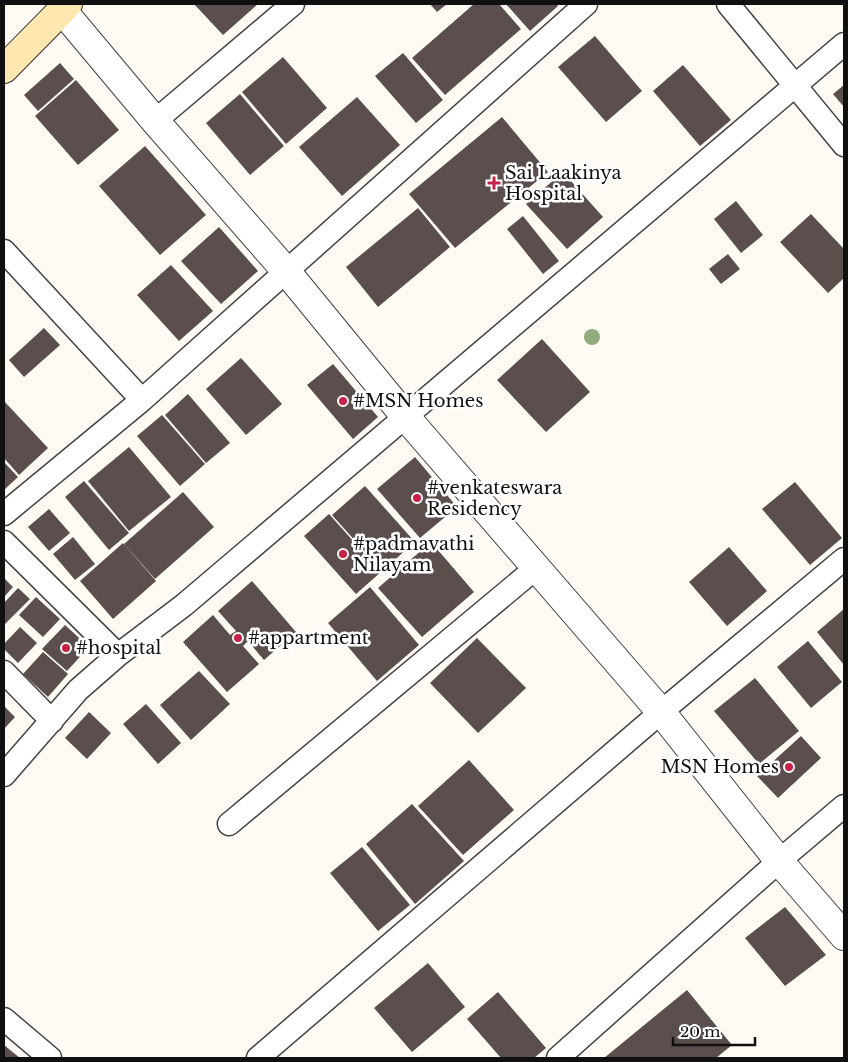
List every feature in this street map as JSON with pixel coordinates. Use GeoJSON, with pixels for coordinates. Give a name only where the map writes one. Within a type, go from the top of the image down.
{"type":"FeatureCollection","features":[{"type":"Feature","properties":{"kind":"main road"},"geometry":{"type":"LineString","coordinates":[[4,69],[65,7]]}},
{"type":"Feature","properties":{"kind":"street"},"geometry":{"type":"LineString","coordinates":[[155,121],[292,4]]}},
{"type":"Feature","properties":{"kind":"street"},"geometry":{"type":"LineString","coordinates":[[4,514],[142,400],[586,4]]}},
{"type":"Feature","properties":{"kind":"street"},"geometry":{"type":"LineString","coordinates":[[728,4],[844,145]]}},
{"type":"Feature","properties":{"kind":"street"},"geometry":{"type":"LineString","coordinates":[[65,7],[155,121],[286,271],[404,415],[661,712],[779,861],[844,936]]}},
{"type":"Feature","properties":{"kind":"street"},"geometry":{"type":"LineString","coordinates":[[4,775],[78,690],[118,655],[184,605],[404,415],[844,44]]}},
{"type":"Feature","properties":{"kind":"street"},"geometry":{"type":"LineString","coordinates":[[4,251],[142,400]]}},
{"type":"Feature","properties":{"kind":"street"},"geometry":{"type":"LineString","coordinates":[[4,542],[118,655]]}},
{"type":"Feature","properties":{"kind":"street"},"geometry":{"type":"LineString","coordinates":[[258,1058],[661,712],[844,559]]}},
{"type":"Feature","properties":{"kind":"street"},"geometry":{"type":"LineString","coordinates":[[229,824],[536,568]]}},
{"type":"Feature","properties":{"kind":"street"},"geometry":{"type":"LineString","coordinates":[[4,672],[52,721]]}},
{"type":"Feature","properties":{"kind":"street"},"geometry":{"type":"LineString","coordinates":[[558,1058],[779,861],[844,806]]}},
{"type":"Feature","properties":{"kind":"street"},"geometry":{"type":"LineString","coordinates":[[4,1020],[50,1058]]}},
{"type":"Feature","properties":{"kind":"building"},"geometry":{"type":"Polygon","coordinates":[[[194,4],[258,4],[223,35],[194,4]]]}},
{"type":"Feature","properties":{"kind":"building"},"geometry":{"type":"Polygon","coordinates":[[[430,4],[447,4],[437,12],[430,4]]]}},
{"type":"Feature","properties":{"kind":"building"},"geometry":{"type":"Polygon","coordinates":[[[474,4],[499,4],[521,29],[445,95],[412,58],[474,4]]]}},
{"type":"Feature","properties":{"kind":"building"},"geometry":{"type":"Polygon","coordinates":[[[506,4],[556,4],[558,6],[530,31],[506,4]]]}},
{"type":"Feature","properties":{"kind":"building"},"geometry":{"type":"Polygon","coordinates":[[[595,36],[642,91],[606,122],[558,67],[595,36]]]}},
{"type":"Feature","properties":{"kind":"building"},"geometry":{"type":"Polygon","coordinates":[[[403,53],[443,100],[416,123],[375,76],[403,53]]]}},
{"type":"Feature","properties":{"kind":"building"},"geometry":{"type":"Polygon","coordinates":[[[283,57],[327,108],[286,144],[242,92],[283,57]]]}},
{"type":"Feature","properties":{"kind":"building"},"geometry":{"type":"Polygon","coordinates":[[[60,63],[74,79],[38,111],[24,95],[60,63]]]}},
{"type":"Feature","properties":{"kind":"building"},"geometry":{"type":"Polygon","coordinates":[[[683,65],[731,120],[700,146],[653,91],[683,65]]]}},
{"type":"Feature","properties":{"kind":"building"},"geometry":{"type":"Polygon","coordinates":[[[76,80],[119,130],[78,165],[35,116],[76,80]]]}},
{"type":"Feature","properties":{"kind":"building"},"geometry":{"type":"Polygon","coordinates":[[[844,85],[844,107],[833,94],[844,85]]]}},
{"type":"Feature","properties":{"kind":"building"},"geometry":{"type":"Polygon","coordinates":[[[240,94],[284,146],[250,175],[206,123],[240,94]]]}},
{"type":"Feature","properties":{"kind":"building"},"geometry":{"type":"Polygon","coordinates":[[[357,97],[400,145],[342,196],[299,147],[357,97]]]}},
{"type":"Feature","properties":{"kind":"building"},"geometry":{"type":"Polygon","coordinates":[[[502,117],[548,172],[455,248],[409,194],[502,117]]]}},
{"type":"Feature","properties":{"kind":"building"},"geometry":{"type":"Polygon","coordinates":[[[145,146],[206,215],[160,255],[99,186],[145,146]]]}},
{"type":"Feature","properties":{"kind":"building"},"geometry":{"type":"Polygon","coordinates":[[[563,172],[603,217],[567,249],[526,204],[563,172]]]}},
{"type":"Feature","properties":{"kind":"building"},"geometry":{"type":"Polygon","coordinates":[[[736,201],[763,235],[741,253],[714,219],[736,201]]]}},
{"type":"Feature","properties":{"kind":"building"},"geometry":{"type":"Polygon","coordinates":[[[418,208],[450,247],[378,307],[346,267],[418,208]]]}},
{"type":"Feature","properties":{"kind":"building"},"geometry":{"type":"Polygon","coordinates":[[[811,214],[844,249],[844,278],[828,293],[780,242],[811,214]]]}},
{"type":"Feature","properties":{"kind":"building"},"geometry":{"type":"Polygon","coordinates":[[[523,216],[559,261],[543,274],[507,229],[523,216]]]}},
{"type":"Feature","properties":{"kind":"building"},"geometry":{"type":"Polygon","coordinates":[[[219,227],[258,271],[221,304],[181,261],[219,227]]]}},
{"type":"Feature","properties":{"kind":"building"},"geometry":{"type":"Polygon","coordinates":[[[728,254],[740,269],[721,284],[709,269],[728,254]]]}},
{"type":"Feature","properties":{"kind":"building"},"geometry":{"type":"Polygon","coordinates":[[[171,265],[213,311],[179,341],[137,295],[171,265]]]}},
{"type":"Feature","properties":{"kind":"building"},"geometry":{"type":"Polygon","coordinates":[[[44,328],[60,345],[24,377],[9,360],[44,328]]]}},
{"type":"Feature","properties":{"kind":"building"},"geometry":{"type":"Polygon","coordinates":[[[542,339],[590,392],[546,432],[497,380],[542,339]]]}},
{"type":"Feature","properties":{"kind":"building"},"geometry":{"type":"Polygon","coordinates":[[[241,358],[282,404],[246,435],[206,389],[241,358]]]}},
{"type":"Feature","properties":{"kind":"building","name":"#MSN Homes"},"geometry":{"type":"Polygon","coordinates":[[[333,364],[378,417],[353,439],[307,385],[333,364]]]}},
{"type":"Feature","properties":{"kind":"building"},"geometry":{"type":"Polygon","coordinates":[[[188,394],[230,443],[206,463],[165,415],[188,394]]]}},
{"type":"Feature","properties":{"kind":"building"},"geometry":{"type":"Polygon","coordinates":[[[4,401],[48,448],[19,475],[4,458],[4,401]]]}},
{"type":"Feature","properties":{"kind":"building"},"geometry":{"type":"Polygon","coordinates":[[[162,415],[205,464],[180,486],[137,436],[162,415]]]}},
{"type":"Feature","properties":{"kind":"building"},"geometry":{"type":"Polygon","coordinates":[[[129,447],[171,497],[129,531],[88,481],[129,447]]]}},
{"type":"Feature","properties":{"kind":"building","name":"#venkateswara Residency"},"geometry":{"type":"Polygon","coordinates":[[[415,457],[457,507],[420,538],[377,489],[415,457]]]}},
{"type":"Feature","properties":{"kind":"building"},"geometry":{"type":"Polygon","coordinates":[[[4,462],[18,477],[4,490],[4,462]]]}},
{"type":"Feature","properties":{"kind":"building"},"geometry":{"type":"Polygon","coordinates":[[[84,481],[129,533],[109,550],[65,497],[84,481]]]}},
{"type":"Feature","properties":{"kind":"building"},"geometry":{"type":"Polygon","coordinates":[[[795,482],[842,538],[810,565],[762,509],[795,482]]]}},
{"type":"Feature","properties":{"kind":"building"},"geometry":{"type":"Polygon","coordinates":[[[365,486],[415,542],[382,571],[332,515],[365,486]]]}},
{"type":"Feature","properties":{"kind":"building"},"geometry":{"type":"Polygon","coordinates":[[[183,492],[214,527],[155,579],[124,544],[183,492]]]}},
{"type":"Feature","properties":{"kind":"building"},"geometry":{"type":"Polygon","coordinates":[[[49,509],[70,533],[49,551],[28,527],[49,509]]]}},
{"type":"Feature","properties":{"kind":"building","name":"#padmavathi Nilayam"},"geometry":{"type":"Polygon","coordinates":[[[329,514],[381,572],[356,594],[304,536],[329,514]]]}},
{"type":"Feature","properties":{"kind":"building"},"geometry":{"type":"Polygon","coordinates":[[[73,537],[95,564],[75,580],[53,554],[73,537]]]}},
{"type":"Feature","properties":{"kind":"building"},"geometry":{"type":"Polygon","coordinates":[[[431,542],[474,592],[422,637],[378,588],[431,542]]]}},
{"type":"Feature","properties":{"kind":"building"},"geometry":{"type":"Polygon","coordinates":[[[123,543],[156,581],[113,619],[80,581],[123,543]]]}},
{"type":"Feature","properties":{"kind":"building"},"geometry":{"type":"Polygon","coordinates":[[[729,547],[767,591],[727,626],[689,582],[729,547]]]}},
{"type":"Feature","properties":{"kind":"building"},"geometry":{"type":"Polygon","coordinates":[[[4,578],[13,587],[4,597],[4,578]]]}},
{"type":"Feature","properties":{"kind":"building","name":"#appartment"},"geometry":{"type":"Polygon","coordinates":[[[252,581],[296,632],[264,660],[248,641],[243,646],[259,664],[227,692],[183,642],[213,615],[230,635],[236,631],[218,611],[252,581]]]}},
{"type":"Feature","properties":{"kind":"building"},"geometry":{"type":"Polygon","coordinates":[[[370,587],[419,645],[377,681],[328,623],[370,587]]]}},
{"type":"Feature","properties":{"kind":"building"},"geometry":{"type":"Polygon","coordinates":[[[18,588],[30,599],[4,625],[4,603],[18,588]]]}},
{"type":"Feature","properties":{"kind":"building"},"geometry":{"type":"Polygon","coordinates":[[[36,597],[60,619],[43,637],[19,615],[36,597]]]}},
{"type":"Feature","properties":{"kind":"building"},"geometry":{"type":"Polygon","coordinates":[[[844,609],[844,665],[817,632],[844,609]]]}},
{"type":"Feature","properties":{"kind":"building","name":"#hospital"},"geometry":{"type":"Polygon","coordinates":[[[65,625],[89,647],[67,671],[42,649],[65,625]]]}},
{"type":"Feature","properties":{"kind":"building"},"geometry":{"type":"Polygon","coordinates":[[[20,627],[37,643],[18,663],[4,649],[4,644],[20,627]]]}},
{"type":"Feature","properties":{"kind":"building"},"geometry":{"type":"Polygon","coordinates":[[[477,638],[526,688],[478,733],[430,683],[477,638]]]}},
{"type":"Feature","properties":{"kind":"building"},"geometry":{"type":"Polygon","coordinates":[[[808,641],[842,682],[811,708],[777,667],[808,641]]]}},
{"type":"Feature","properties":{"kind":"building"},"geometry":{"type":"Polygon","coordinates":[[[43,652],[68,674],[48,697],[23,674],[43,652]]]}},
{"type":"Feature","properties":{"kind":"building"},"geometry":{"type":"Polygon","coordinates":[[[199,671],[230,704],[191,740],[160,705],[199,671]]]}},
{"type":"Feature","properties":{"kind":"building"},"geometry":{"type":"Polygon","coordinates":[[[755,678],[799,731],[759,764],[714,711],[755,678]]]}},
{"type":"Feature","properties":{"kind":"building"},"geometry":{"type":"Polygon","coordinates":[[[146,704],[181,743],[158,764],[123,724],[146,704]]]}},
{"type":"Feature","properties":{"kind":"building"},"geometry":{"type":"Polygon","coordinates":[[[4,706],[15,717],[4,729],[4,706]]]}},
{"type":"Feature","properties":{"kind":"building"},"geometry":{"type":"Polygon","coordinates":[[[89,712],[111,733],[87,759],[65,738],[89,712]]]}},
{"type":"Feature","properties":{"kind":"building","name":"MSN Homes"},"geometry":{"type":"Polygon","coordinates":[[[801,736],[821,758],[778,798],[757,776],[801,736]]]}},
{"type":"Feature","properties":{"kind":"building"},"geometry":{"type":"Polygon","coordinates":[[[469,760],[514,810],[463,855],[418,806],[469,760]]]}},
{"type":"Feature","properties":{"kind":"building"},"geometry":{"type":"Polygon","coordinates":[[[412,804],[464,861],[415,904],[366,844],[412,804]]]}},
{"type":"Feature","properties":{"kind":"building"},"geometry":{"type":"Polygon","coordinates":[[[362,847],[410,905],[378,931],[330,873],[362,847]]]}},
{"type":"Feature","properties":{"kind":"building"},"geometry":{"type":"Polygon","coordinates":[[[785,907],[826,955],[785,986],[745,938],[785,907]]]}},
{"type":"Feature","properties":{"kind":"building"},"geometry":{"type":"Polygon","coordinates":[[[428,963],[465,1007],[412,1052],[374,1008],[428,963]]]}},
{"type":"Feature","properties":{"kind":"building"},"geometry":{"type":"Polygon","coordinates":[[[687,990],[732,1045],[716,1058],[604,1058],[687,990]]]}},
{"type":"Feature","properties":{"kind":"building"},"geometry":{"type":"Polygon","coordinates":[[[498,992],[546,1048],[534,1058],[501,1058],[467,1019],[498,992]]]}},
{"type":"Feature","properties":{"kind":"building"},"geometry":{"type":"Polygon","coordinates":[[[4,1045],[20,1058],[4,1058],[4,1045]]]}},
{"type":"Feature","properties":{"kind":"place","name":"Sai Laakinya Hospital"},"geometry":{"type":"Point","coordinates":[494,183]}},
{"type":"Feature","properties":{"kind":"place","name":"#MSN Homes"},"geometry":{"type":"Point","coordinates":[343,401]}},
{"type":"Feature","properties":{"kind":"place","name":"#venkateswara Residency"},"geometry":{"type":"Point","coordinates":[417,498]}},
{"type":"Feature","properties":{"kind":"place","name":"#padmavathi Nilayam"},"geometry":{"type":"Point","coordinates":[343,554]}},
{"type":"Feature","properties":{"kind":"place","name":"#appartment"},"geometry":{"type":"Point","coordinates":[238,638]}},
{"type":"Feature","properties":{"kind":"place","name":"#hospital"},"geometry":{"type":"Point","coordinates":[66,648]}},
{"type":"Feature","properties":{"kind":"place","name":"MSN Homes"},"geometry":{"type":"Point","coordinates":[789,767]}}]}
